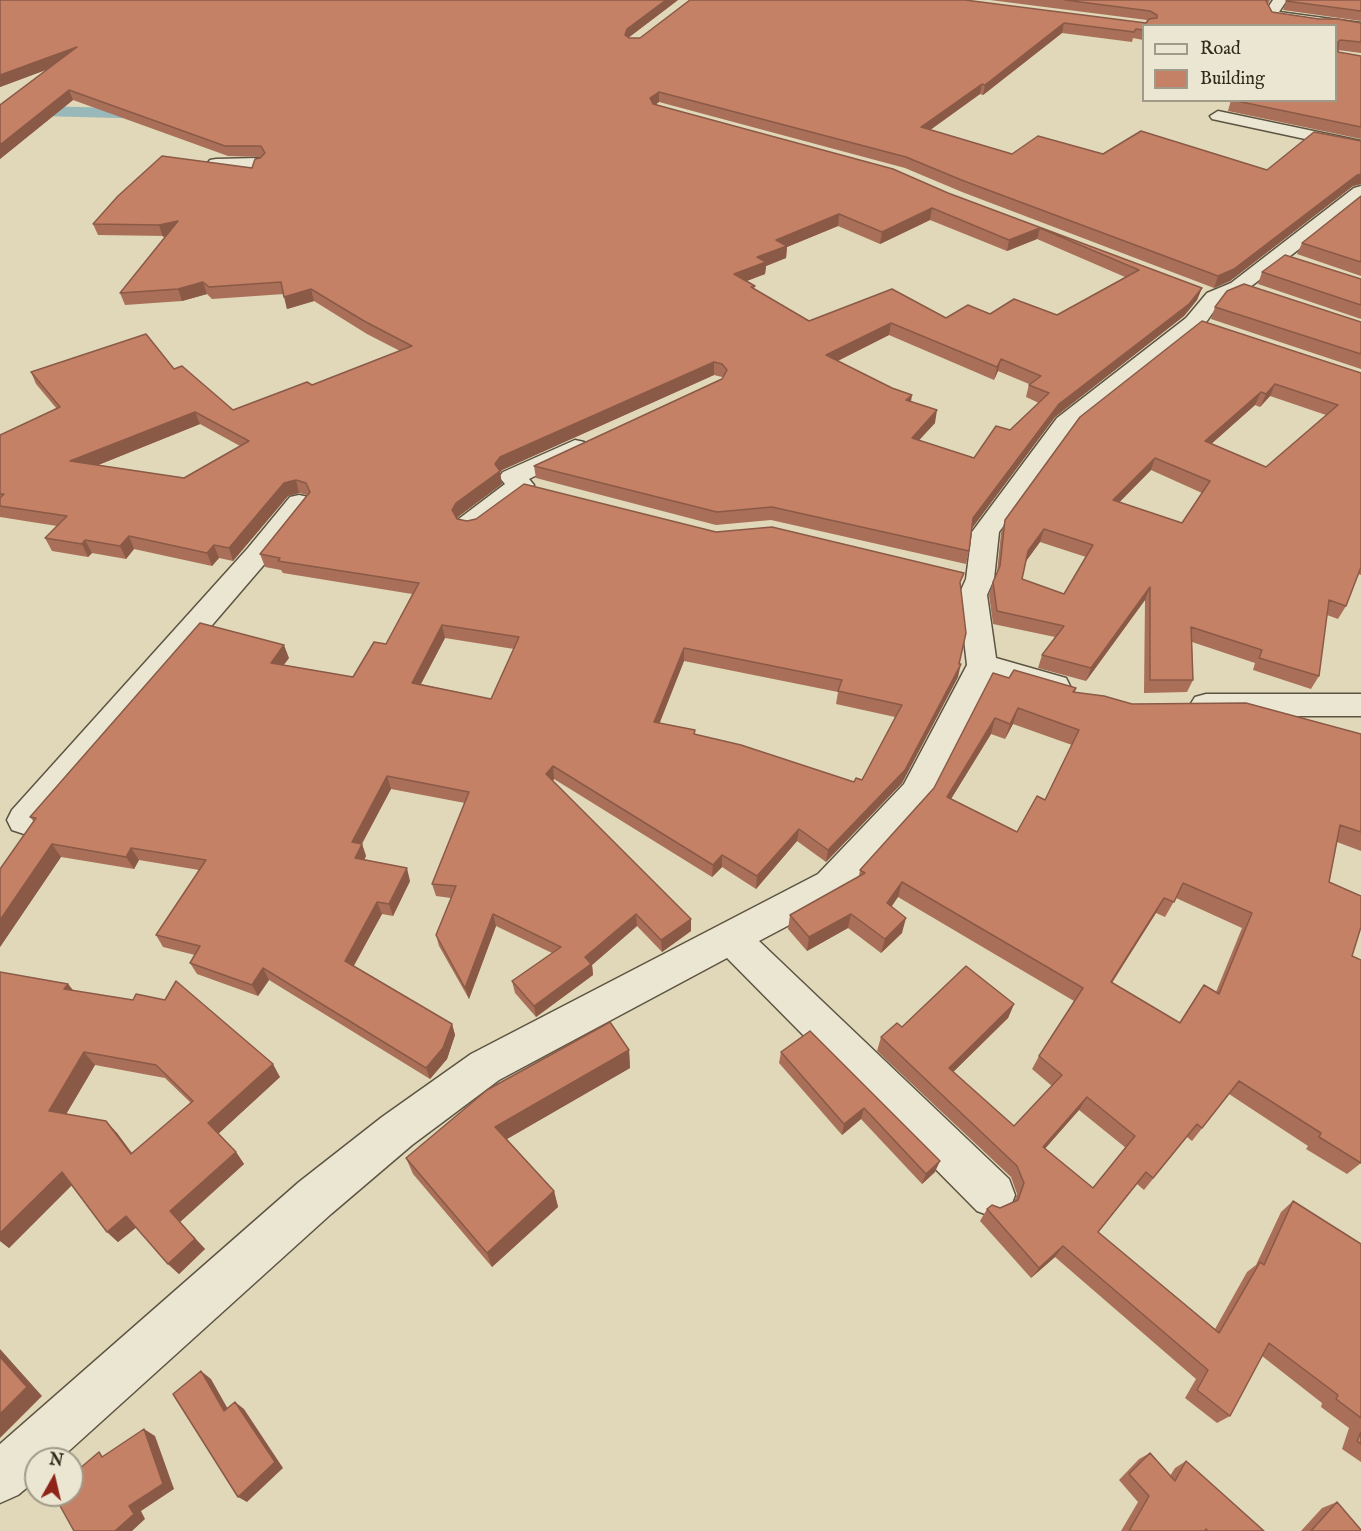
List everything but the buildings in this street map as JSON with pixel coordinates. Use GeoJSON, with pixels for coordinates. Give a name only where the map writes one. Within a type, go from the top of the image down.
{"type":"FeatureCollection","features":[{"type":"Feature","properties":{"kind":"street"},"geometry":{"type":"LineString","coordinates":[[1284,1],[1272,12],[1274,16],[1361,27]]}},
{"type":"Feature","properties":{"kind":"street"},"geometry":{"type":"LineString","coordinates":[[1218,116],[1361,146]]}},
{"type":"Feature","properties":{"kind":"street"},"geometry":{"type":"LineString","coordinates":[[216,164],[257,163]]}},
{"type":"Feature","properties":{"kind":"street"},"geometry":{"type":"LineString","coordinates":[[0,1477],[81,1408],[315,1198],[397,1131],[485,1067],[831,885],[916,793],[982,665],[969,576],[986,532],[1066,423],[1205,327],[1203,293],[1238,287],[1288,261],[1343,215],[1361,192]]}},
{"type":"Feature","properties":{"kind":"street"},"geometry":{"type":"LineString","coordinates":[[1238,287],[1260,295]]}},
{"type":"Feature","properties":{"kind":"street"},"geometry":{"type":"LineString","coordinates":[[469,524],[533,488],[512,477],[597,437]]}},
{"type":"Feature","properties":{"kind":"street"},"geometry":{"type":"LineString","coordinates":[[24,820],[258,554],[299,503]]}},
{"type":"Feature","properties":{"kind":"street"},"geometry":{"type":"LineString","coordinates":[[982,665],[1082,694]]}},
{"type":"Feature","properties":{"kind":"street"},"geometry":{"type":"LineString","coordinates":[[1172,705],[1361,705]]}},
{"type":"Feature","properties":{"kind":"street"},"geometry":{"type":"LineString","coordinates":[[731,938],[993,1195]]}},
{"type":"Feature","properties":{"kind":"waterway"},"geometry":{"type":"LineString","coordinates":[[0,110],[158,114]]}}]}
